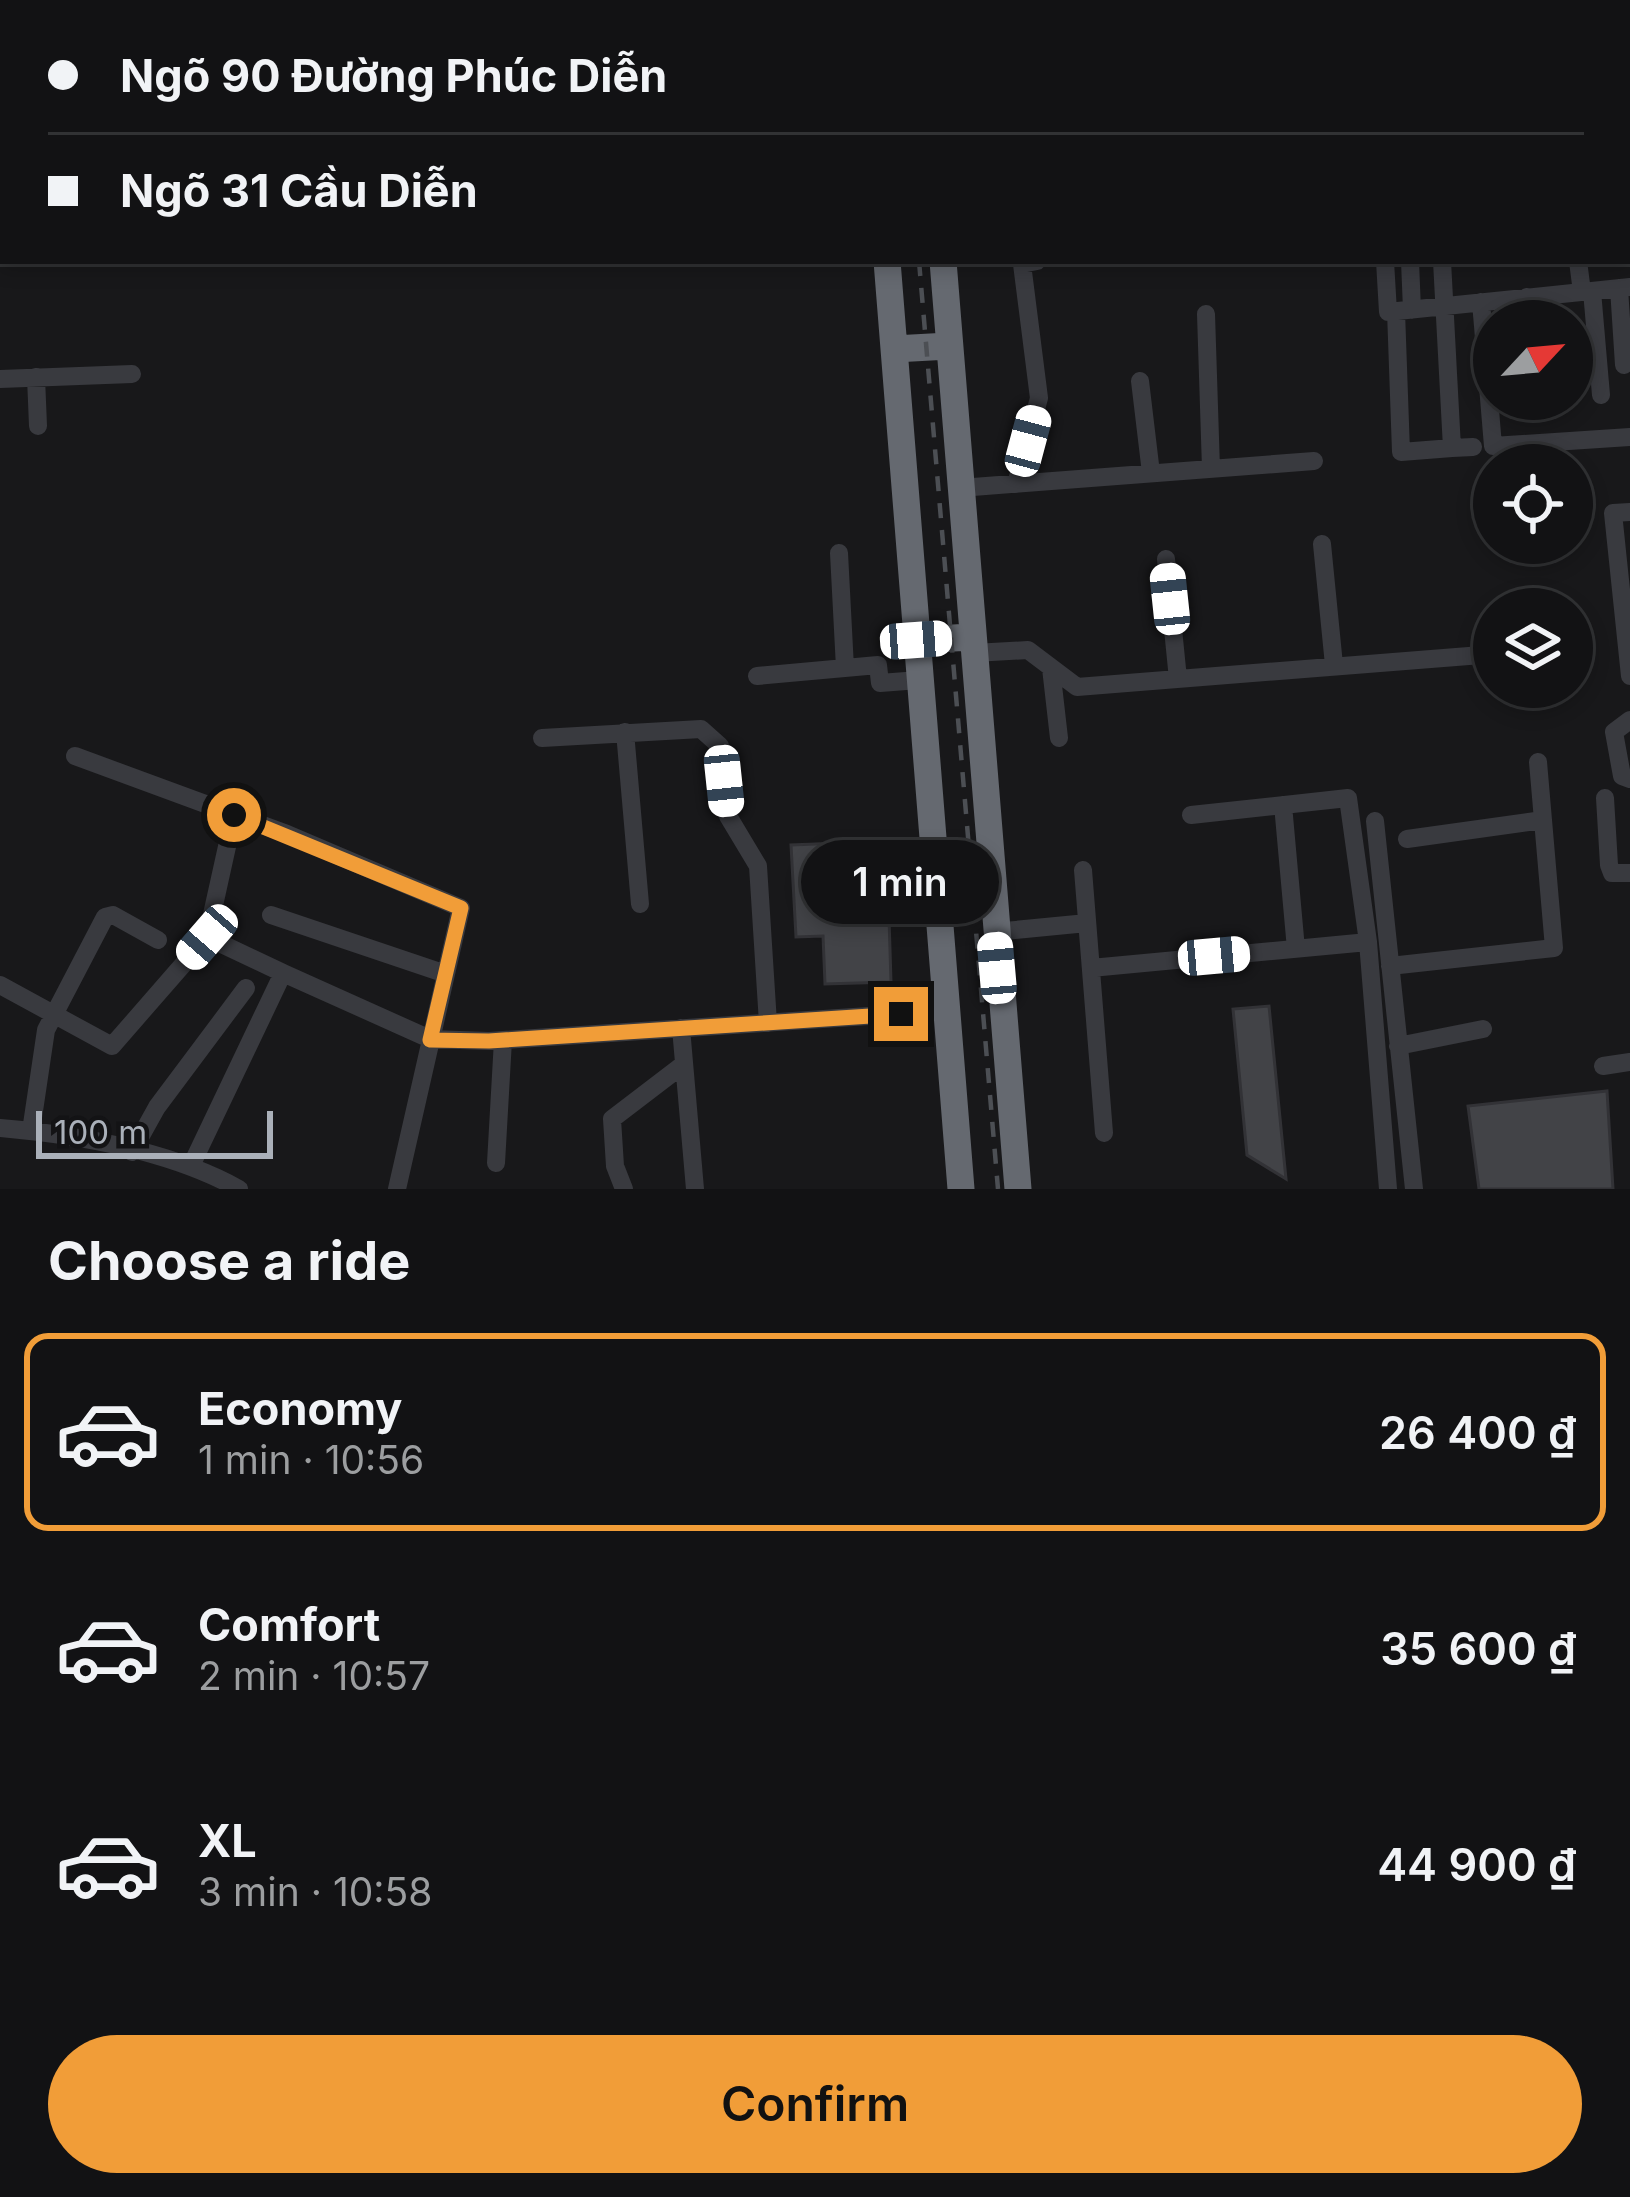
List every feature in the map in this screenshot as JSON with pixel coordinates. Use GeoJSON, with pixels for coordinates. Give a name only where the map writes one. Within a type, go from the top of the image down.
{"type":"FeatureCollection","features":[{"type":"Feature","properties":{"kind":"highway"},"geometry":{"type":"LineString","coordinates":[[887,264],[961,1189]]}},
{"type":"Feature","properties":{"kind":"highway"},"geometry":{"type":"LineString","coordinates":[[943,264],[1018,1189]]}},
{"type":"Feature","properties":{"kind":"highway"},"geometry":{"type":"LineString","coordinates":[[894,349],[949,346]]}},
{"type":"Feature","properties":{"kind":"highway"},"geometry":{"type":"LineString","coordinates":[[916,640],[973,645]]}},
{"type":"Feature","properties":{"kind":"street"},"geometry":{"type":"LineString","coordinates":[[1016,484],[1039,398],[1022,264]]}},
{"type":"Feature","properties":{"kind":"street"},"geometry":{"type":"LineString","coordinates":[[1385,264],[1388,312],[1473,303]]}},
{"type":"Feature","properties":{"kind":"street"},"geometry":{"type":"LineString","coordinates":[[1410,264],[1401,452],[1473,447]]}},
{"type":"Feature","properties":{"kind":"street"},"geometry":{"type":"LineString","coordinates":[[1442,264],[1452,448]]}},
{"type":"Feature","properties":{"kind":"street"},"geometry":{"type":"LineString","coordinates":[[1579,264],[1601,395]]}},
{"type":"Feature","properties":{"kind":"street"},"geometry":{"type":"LineString","coordinates":[[1499,300],[1625,288],[1624,365]]}},
{"type":"Feature","properties":{"kind":"street"},"geometry":{"type":"LineString","coordinates":[[1206,314],[1211,469]]}},
{"type":"Feature","properties":{"kind":"street"},"geometry":{"type":"LineString","coordinates":[[0,379],[132,374]]}},
{"type":"Feature","properties":{"kind":"street"},"geometry":{"type":"LineString","coordinates":[[36,377],[38,426]]}},
{"type":"Feature","properties":{"kind":"street"},"geometry":{"type":"LineString","coordinates":[[1140,381],[1151,473]]}},
{"type":"Feature","properties":{"kind":"street"},"geometry":{"type":"LineString","coordinates":[[1516,444],[1630,437]]}},
{"type":"Feature","properties":{"kind":"street"},"geometry":{"type":"LineString","coordinates":[[960,488],[1314,461]]}},
{"type":"Feature","properties":{"kind":"street"},"geometry":{"type":"LineString","coordinates":[[1630,512],[1613,513],[1630,676]]}},
{"type":"Feature","properties":{"kind":"street"},"geometry":{"type":"LineString","coordinates":[[1322,544],[1334,665]]}},
{"type":"Feature","properties":{"kind":"street"},"geometry":{"type":"LineString","coordinates":[[838,553],[845,668]]}},
{"type":"Feature","properties":{"kind":"street"},"geometry":{"type":"LineString","coordinates":[[1166,559],[1178,679]]}},
{"type":"Feature","properties":{"kind":"street"},"geometry":{"type":"LineString","coordinates":[[973,645],[1028,650],[1077,687],[1473,655]]}},
{"type":"Feature","properties":{"kind":"street"},"geometry":{"type":"LineString","coordinates":[[757,676],[878,665],[880,683],[919,680]]}},
{"type":"Feature","properties":{"kind":"street"},"geometry":{"type":"LineString","coordinates":[[1051,668],[1059,738]]}},
{"type":"Feature","properties":{"kind":"street"},"geometry":{"type":"LineString","coordinates":[[1630,720],[1613,732],[1622,776],[1630,778]]}},
{"type":"Feature","properties":{"kind":"street"},"geometry":{"type":"LineString","coordinates":[[542,738],[701,729],[720,746],[728,816],[758,866],[764,900],[768,1023]]}},
{"type":"Feature","properties":{"kind":"street"},"geometry":{"type":"LineString","coordinates":[[625,732],[640,904]]}},
{"type":"Feature","properties":{"kind":"street"},"geometry":{"type":"LineString","coordinates":[[75,756],[461,908],[397,1189]]}},
{"type":"Feature","properties":{"kind":"street"},"geometry":{"type":"LineString","coordinates":[[1390,966],[1555,948],[1538,762]]}},
{"type":"Feature","properties":{"kind":"street"},"geometry":{"type":"LineString","coordinates":[[1192,815],[1348,797],[1368,942],[1388,1189]]}},
{"type":"Feature","properties":{"kind":"street"},"geometry":{"type":"LineString","coordinates":[[1605,798],[1609,865],[1612,873],[1630,873]]}},
{"type":"Feature","properties":{"kind":"street"},"geometry":{"type":"LineString","coordinates":[[1283,805],[1296,949]]}},
{"type":"Feature","properties":{"kind":"street"},"geometry":{"type":"LineString","coordinates":[[0,985],[52,1018],[112,1046],[207,937],[234,815]]}},
{"type":"Feature","properties":{"kind":"street"},"geometry":{"type":"LineString","coordinates":[[1407,838],[1543,820]]}},
{"type":"Feature","properties":{"kind":"street"},"geometry":{"type":"LineString","coordinates":[[1375,821],[1414,1189]]}},
{"type":"Feature","properties":{"kind":"street"},"geometry":{"type":"LineString","coordinates":[[1083,869],[1104,1133]]}},
{"type":"Feature","properties":{"kind":"street"},"geometry":{"type":"LineString","coordinates":[[31,1131],[52,1018],[105,917],[113,915],[158,940]]}},
{"type":"Feature","properties":{"kind":"street"},"geometry":{"type":"LineString","coordinates":[[271,915],[443,974]]}},
{"type":"Feature","properties":{"kind":"street"},"geometry":{"type":"LineString","coordinates":[[994,932],[1087,923]]}},
{"type":"Feature","properties":{"kind":"street"},"geometry":{"type":"LineString","coordinates":[[207,937],[430,1040],[503,1040],[945,1011]]}},
{"type":"Feature","properties":{"kind":"street"},"geometry":{"type":"LineString","coordinates":[[1091,968],[1368,942]]}},
{"type":"Feature","properties":{"kind":"street"},"geometry":{"type":"LineString","coordinates":[[190,1166],[283,973]]}},
{"type":"Feature","properties":{"kind":"street"},"geometry":{"type":"LineString","coordinates":[[132,1152],[157,1107],[246,988]]}},
{"type":"Feature","properties":{"kind":"street"},"geometry":{"type":"LineString","coordinates":[[681,1028],[695,1189]]}},
{"type":"Feature","properties":{"kind":"street"},"geometry":{"type":"LineString","coordinates":[[1399,1046],[1483,1029]]}},
{"type":"Feature","properties":{"kind":"street"},"geometry":{"type":"LineString","coordinates":[[496,1163],[503,1040]]}},
{"type":"Feature","properties":{"kind":"street"},"geometry":{"type":"LineString","coordinates":[[1603,1066],[1630,1062]]}},
{"type":"Feature","properties":{"kind":"street"},"geometry":{"type":"LineString","coordinates":[[624,1189],[615,1166],[612,1119],[684,1064]]}},
{"type":"Feature","properties":{"kind":"street"},"geometry":{"type":"LineString","coordinates":[[0,1128],[190,1166],[239,1189]]}},
{"type":"Feature","properties":{"kind":"building"},"geometry":{"type":"Polygon","coordinates":[[[840,843],[843,919],[889,917],[891,982],[825,984],[823,936],[796,937],[791,845],[840,843]]]}},
{"type":"Feature","properties":{"kind":"building"},"geometry":{"type":"Polygon","coordinates":[[[1269,1006],[1286,1179],[1247,1155],[1233,1009],[1269,1006]]]}},
{"type":"Feature","properties":{"kind":"building"},"geometry":{"type":"Polygon","coordinates":[[[1607,1091],[1613,1189],[1479,1189],[1468,1106],[1607,1091]]]}},
{"type":"Feature","properties":{"kind":"railway"},"geometry":{"type":"LineString","coordinates":[[919,264],[998,1189]]}},
{"type":"Feature","properties":{"kind":"route"},"geometry":{"type":"LineString","coordinates":[[234,815],[461,908],[430,1040],[489,1041],[901,1014]]}}]}
